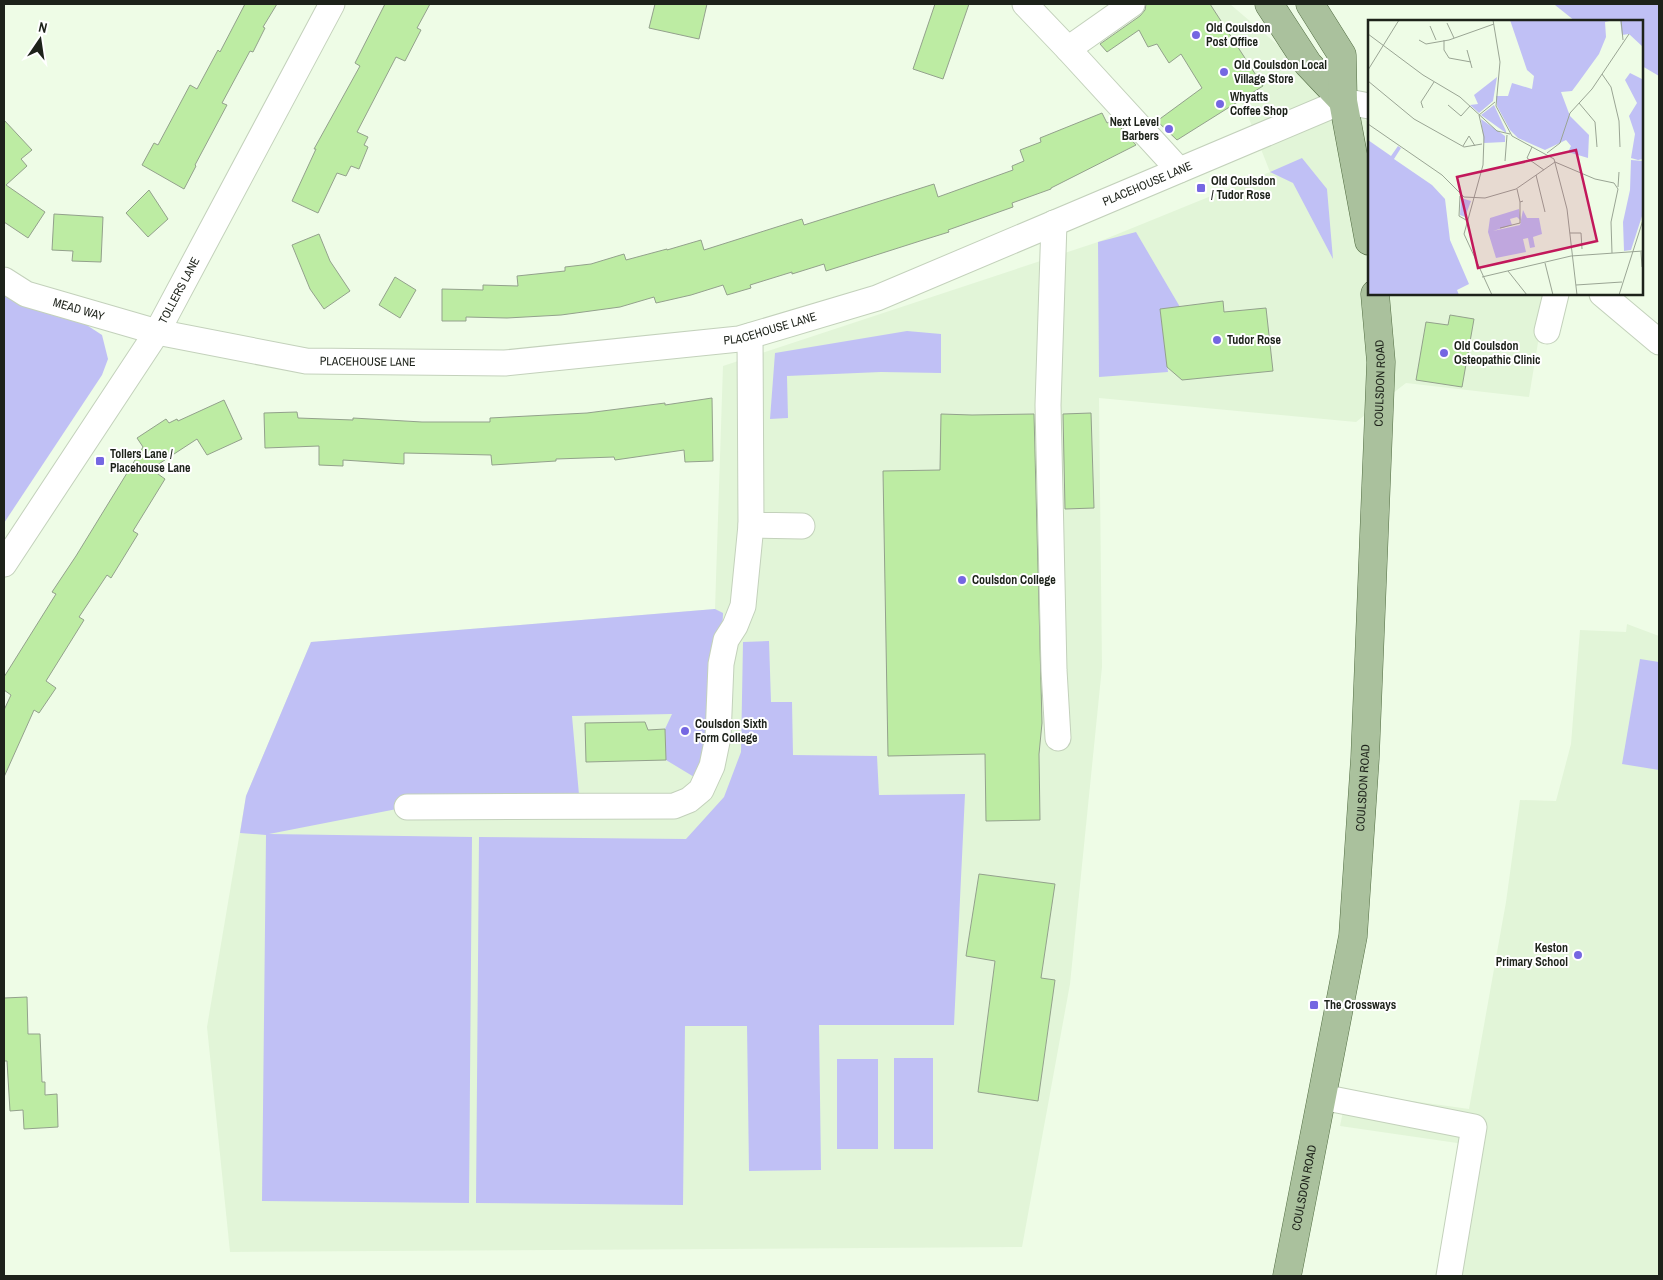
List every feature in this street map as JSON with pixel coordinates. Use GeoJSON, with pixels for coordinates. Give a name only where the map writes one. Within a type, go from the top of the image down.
{"type":"FeatureCollection","features":[{"type":"Feature","properties":{"kind":"main road"},"geometry":{"type":"LineString","coordinates":[[1269,4],[1308,64],[1343,101]]}},
{"type":"Feature","properties":{"kind":"main road"},"geometry":{"type":"LineString","coordinates":[[1310,4],[1342,54],[1343,101],[1368,237]]}},
{"type":"Feature","properties":{"kind":"main road","name":"COULSDON ROAD"},"geometry":{"type":"LineString","coordinates":[[1287,1276],[1353,936],[1365,748],[1381,362],[1375,295]]}},
{"type":"Feature","properties":{"kind":"street","name":"TOLLERS LANE"},"geometry":{"type":"LineString","coordinates":[[4,564],[157,332],[332,4]]}},
{"type":"Feature","properties":{"kind":"street"},"geometry":{"type":"LineString","coordinates":[[1025,4],[1179,170]]}},
{"type":"Feature","properties":{"kind":"street"},"geometry":{"type":"LineString","coordinates":[[1068,49],[1132,4]]}},
{"type":"Feature","properties":{"kind":"street","name":"PLACEHOUSE LANE"},"geometry":{"type":"LineString","coordinates":[[157,332],[306,361],[505,363],[739,339],[877,298],[1343,101]]}},
{"type":"Feature","properties":{"kind":"street"},"geometry":{"type":"LineString","coordinates":[[1343,101],[1368,106]]}},
{"type":"Feature","properties":{"kind":"street"},"geometry":{"type":"LineString","coordinates":[[1054,223],[1048,406],[1054,670],[1058,738]]}},
{"type":"Feature","properties":{"kind":"street","name":"MEAD WAY"},"geometry":{"type":"LineString","coordinates":[[4,280],[26,294],[157,332]]}},
{"type":"Feature","properties":{"kind":"street"},"geometry":{"type":"LineString","coordinates":[[1547,331],[1556,295]]}},
{"type":"Feature","properties":{"kind":"street"},"geometry":{"type":"LineString","coordinates":[[1603,295],[1659,342]]}},
{"type":"Feature","properties":{"kind":"street"},"geometry":{"type":"LineString","coordinates":[[407,806],[674,806],[689,800],[701,790],[712,766],[718,737],[721,664],[726,640],[735,626],[743,606],[751,526],[750,336]]}},
{"type":"Feature","properties":{"kind":"street"},"geometry":{"type":"LineString","coordinates":[[751,526],[802,526]]}},
{"type":"Feature","properties":{"kind":"street"},"geometry":{"type":"LineString","coordinates":[[1322,1097],[1474,1128],[1449,1276]]}},
{"type":"Feature","properties":{"kind":"shaded area","name":"Coulsdon Sixth Form College"},"geometry":{"type":"Polygon","coordinates":[[[1123,4],[1230,4],[1368,122],[1368,295],[1546,295],[1529,397],[1406,383],[1356,422],[1099,398],[1102,667],[1070,984],[1022,1247],[230,1252],[207,1027],[246,796],[311,642],[715,609],[723,366],[1098,242],[1270,172],[1244,106],[1123,4]]]}},
{"type":"Feature","properties":{"kind":"shaded area"},"geometry":{"type":"Polygon","coordinates":[[[1659,4],[1659,76],[1643,67],[1643,20],[1574,20],[1555,5],[1659,4]]]}},
{"type":"Feature","properties":{"kind":"shaded area"},"geometry":{"type":"Polygon","coordinates":[[[1302,158],[1327,189],[1333,259],[1293,183],[1270,172],[1302,158]]]}},
{"type":"Feature","properties":{"kind":"shaded area"},"geometry":{"type":"Polygon","coordinates":[[[1136,232],[1180,307],[1160,309],[1168,372],[1099,377],[1098,242],[1136,232]]]}},
{"type":"Feature","properties":{"kind":"shaded area"},"geometry":{"type":"Polygon","coordinates":[[[4,291],[82,322],[102,335],[108,359],[102,375],[4,523],[4,291]]]}},
{"type":"Feature","properties":{"kind":"shaded area"},"geometry":{"type":"Polygon","coordinates":[[[907,331],[941,334],[941,373],[881,372],[787,376],[788,418],[770,419],[775,353],[907,331]]]}},
{"type":"Feature","properties":{"kind":"shaded area"},"geometry":{"type":"Polygon","coordinates":[[[715,609],[723,613],[718,737],[704,783],[666,760],[665,729],[672,714],[572,716],[580,806],[407,807],[269,834],[472,837],[469,1203],[262,1201],[266,835],[240,833],[246,796],[311,642],[715,609]]]}},
{"type":"Feature","properties":{"kind":"shaded area","name":"Keston Primary School"},"geometry":{"type":"Polygon","coordinates":[[[1627,624],[1659,636],[1659,1276],[1442,1276],[1464,1144],[1340,1126],[1347,1092],[1469,1109],[1506,902],[1520,800],[1556,801],[1571,744],[1580,630],[1626,632],[1627,624]]]}},
{"type":"Feature","properties":{"kind":"shaded area"},"geometry":{"type":"Polygon","coordinates":[[[769,641],[771,702],[792,702],[793,755],[877,756],[879,795],[965,794],[954,1025],[819,1025],[821,1170],[749,1171],[747,1026],[685,1026],[683,1205],[476,1203],[479,837],[686,839],[724,797],[741,752],[743,642],[769,641]]]}},
{"type":"Feature","properties":{"kind":"shaded area"},"geometry":{"type":"Polygon","coordinates":[[[1640,659],[1659,662],[1659,770],[1622,764],[1640,659]]]}},
{"type":"Feature","properties":{"kind":"shaded area"},"geometry":{"type":"Polygon","coordinates":[[[894,1058],[933,1058],[933,1149],[894,1149],[894,1058]]]}},
{"type":"Feature","properties":{"kind":"shaded area"},"geometry":{"type":"Polygon","coordinates":[[[837,1059],[878,1059],[878,1149],[837,1149],[837,1059]]]}},
{"type":"Feature","properties":{"kind":"building"},"geometry":{"type":"Polygon","coordinates":[[[245,4],[277,4],[263,27],[265,28],[253,52],[250,51],[222,103],[227,105],[184,189],[142,165],[154,143],[158,145],[190,85],[197,89],[218,50],[220,52],[245,4]]]}},
{"type":"Feature","properties":{"kind":"building"},"geometry":{"type":"Polygon","coordinates":[[[385,4],[430,4],[417,28],[421,30],[405,61],[396,57],[357,132],[368,137],[364,145],[368,147],[359,169],[351,166],[346,176],[337,173],[318,213],[292,201],[316,149],[314,149],[360,66],[355,63],[385,4]]]}},
{"type":"Feature","properties":{"kind":"building"},"geometry":{"type":"Polygon","coordinates":[[[655,4],[707,4],[699,39],[649,28],[655,4]]]}},
{"type":"Feature","properties":{"kind":"building"},"geometry":{"type":"Polygon","coordinates":[[[935,4],[969,4],[943,79],[913,69],[935,4]]]}},
{"type":"Feature","properties":{"kind":"building"},"geometry":{"type":"Polygon","coordinates":[[[1146,4],[1210,4],[1263,86],[1177,140],[1157,121],[1202,88],[1181,54],[1169,63],[1157,44],[1148,47],[1139,30],[1107,52],[1100,44],[1140,16],[1145,10],[1146,4]]]}},
{"type":"Feature","properties":{"kind":"building"},"geometry":{"type":"Polygon","coordinates":[[[1102,113],[1107,123],[1114,120],[1136,145],[1051,189],[1012,203],[1013,207],[948,230],[949,232],[826,271],[824,264],[750,285],[751,288],[727,295],[723,285],[656,303],[654,297],[620,307],[561,315],[507,318],[466,317],[466,321],[442,321],[442,289],[483,290],[483,285],[518,286],[517,276],[565,271],[565,267],[591,264],[624,254],[626,260],[701,240],[704,250],[802,219],[804,225],[934,184],[938,197],[1013,170],[1012,166],[1024,161],[1020,150],[1041,142],[1040,138],[1102,113]]]}},
{"type":"Feature","properties":{"kind":"building"},"geometry":{"type":"Polygon","coordinates":[[[4,120],[32,150],[21,159],[27,166],[6,185],[45,212],[28,238],[4,222],[4,120]]]}},
{"type":"Feature","properties":{"kind":"building"},"geometry":{"type":"Polygon","coordinates":[[[149,190],[168,219],[148,237],[126,213],[149,190]]]}},
{"type":"Feature","properties":{"kind":"building"},"geometry":{"type":"Polygon","coordinates":[[[54,214],[103,217],[101,262],[72,261],[73,251],[52,250],[54,214]]]}},
{"type":"Feature","properties":{"kind":"building"},"geometry":{"type":"Polygon","coordinates":[[[319,234],[330,261],[350,291],[324,309],[310,289],[292,245],[319,234]]]}},
{"type":"Feature","properties":{"kind":"building"},"geometry":{"type":"Polygon","coordinates":[[[395,277],[416,290],[400,318],[379,305],[395,277]]]}},
{"type":"Feature","properties":{"kind":"building","name":"Tudor Rose"},"geometry":{"type":"Polygon","coordinates":[[[1223,301],[1224,312],[1266,308],[1273,371],[1182,380],[1167,367],[1160,309],[1223,301]]]}},
{"type":"Feature","properties":{"kind":"building","name":"Old Coulsdon Osteopathic Clinic"},"geometry":{"type":"Polygon","coordinates":[[[1450,315],[1474,319],[1462,387],[1416,380],[1426,322],[1448,325],[1450,315]]]}},
{"type":"Feature","properties":{"kind":"building"},"geometry":{"type":"Polygon","coordinates":[[[712,398],[713,461],[685,462],[684,450],[615,460],[614,457],[556,459],[556,461],[492,465],[491,455],[404,453],[404,464],[343,460],[343,466],[319,465],[319,446],[265,448],[264,413],[297,412],[298,418],[490,422],[490,418],[587,413],[712,398]]]}},
{"type":"Feature","properties":{"kind":"building"},"geometry":{"type":"Polygon","coordinates":[[[224,400],[242,439],[207,455],[197,439],[151,469],[165,479],[133,531],[138,534],[111,578],[107,575],[79,617],[84,620],[46,681],[56,688],[39,713],[34,710],[4,777],[4,710],[11,695],[4,690],[4,677],[56,594],[52,592],[143,447],[137,438],[166,419],[169,423],[177,419],[178,421],[224,400]]]}},
{"type":"Feature","properties":{"kind":"building"},"geometry":{"type":"Polygon","coordinates":[[[1091,413],[1094,508],[1065,509],[1063,414],[1091,413]]]}},
{"type":"Feature","properties":{"kind":"building","name":"Coulsdon College"},"geometry":{"type":"Polygon","coordinates":[[[941,414],[1034,414],[1042,723],[1039,754],[1040,820],[986,821],[985,754],[888,756],[883,471],[940,470],[941,414]]]}},
{"type":"Feature","properties":{"kind":"building"},"geometry":{"type":"Polygon","coordinates":[[[645,722],[648,730],[665,729],[666,760],[586,762],[585,723],[645,722]]]}},
{"type":"Feature","properties":{"kind":"building"},"geometry":{"type":"Polygon","coordinates":[[[979,874],[1055,884],[1041,978],[1055,980],[1038,1101],[978,1092],[995,961],[966,956],[979,874]]]}},
{"type":"Feature","properties":{"kind":"building"},"geometry":{"type":"Polygon","coordinates":[[[27,997],[28,1034],[40,1034],[42,1082],[45,1082],[45,1095],[57,1094],[58,1127],[24,1129],[23,1110],[10,1111],[7,1061],[4,1061],[4,998],[27,997]]]}},
{"type":"Feature","properties":{"kind":"place","name":"Old Coulsdon Post Office"},"geometry":{"type":"Point","coordinates":[1196,35]}},
{"type":"Feature","properties":{"kind":"place","name":"Old Coulsdon Local Village Store"},"geometry":{"type":"Point","coordinates":[1224,72]}},
{"type":"Feature","properties":{"kind":"place","name":"Whyatts Coffee Shop"},"geometry":{"type":"Point","coordinates":[1220,104]}},
{"type":"Feature","properties":{"kind":"place","name":"Next Level Barbers"},"geometry":{"type":"Point","coordinates":[1169,129]}},
{"type":"Feature","properties":{"kind":"place","name":"Old Coulsdon / Tudor Rose"},"geometry":{"type":"Point","coordinates":[1201,188]}},
{"type":"Feature","properties":{"kind":"place","name":"Tudor Rose"},"geometry":{"type":"Point","coordinates":[1217,340]}},
{"type":"Feature","properties":{"kind":"place","name":"Old Coulsdon Osteopathic Clinic"},"geometry":{"type":"Point","coordinates":[1444,353]}},
{"type":"Feature","properties":{"kind":"place","name":"Tollers Lane / Placehouse Lane"},"geometry":{"type":"Point","coordinates":[100,461]}},
{"type":"Feature","properties":{"kind":"place","name":"Coulsdon College"},"geometry":{"type":"Point","coordinates":[962,580]}},
{"type":"Feature","properties":{"kind":"place","name":"Coulsdon Sixth Form College"},"geometry":{"type":"Point","coordinates":[685,731]}},
{"type":"Feature","properties":{"kind":"place","name":"Keston Primary School"},"geometry":{"type":"Point","coordinates":[1578,955]}},
{"type":"Feature","properties":{"kind":"place","name":"The Crossways"},"geometry":{"type":"Point","coordinates":[1314,1005]}}]}
